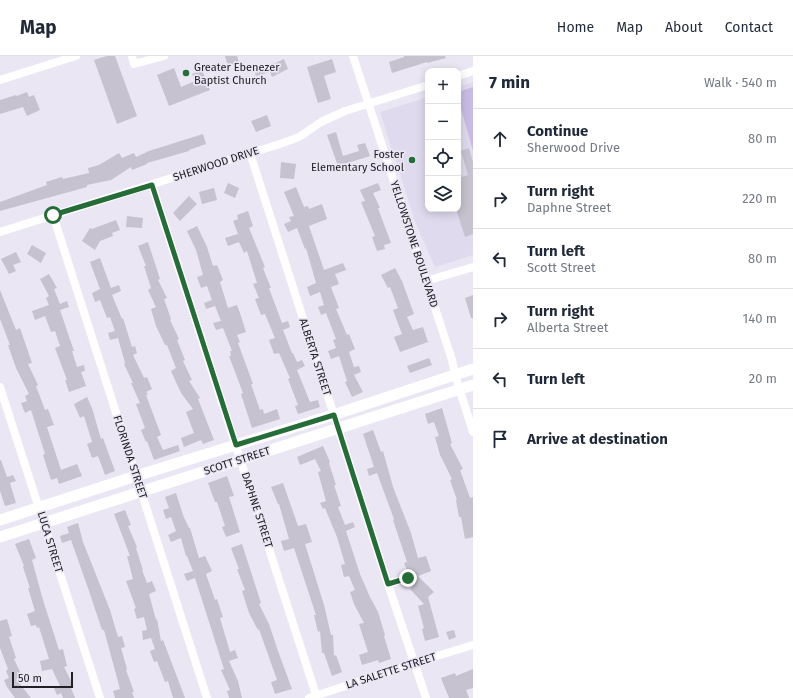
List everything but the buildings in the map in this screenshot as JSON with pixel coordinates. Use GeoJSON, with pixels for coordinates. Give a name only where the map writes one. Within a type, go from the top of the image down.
{"type":"FeatureCollection","features":[{"type":"Feature","properties":{"kind":"main road","name":"SCOTT STREET"},"geometry":{"type":"LineString","coordinates":[[0,520],[334,415],[473,369]]}},
{"type":"Feature","properties":{"kind":"main road","name":"SCOTT STREET"},"geometry":{"type":"LineString","coordinates":[[0,537],[473,385]]}},
{"type":"Feature","properties":{"kind":"street"},"geometry":{"type":"LineString","coordinates":[[0,80],[76,56]]}},
{"type":"Feature","properties":{"kind":"street"},"geometry":{"type":"LineString","coordinates":[[132,56],[134,64],[164,56]]}},
{"type":"Feature","properties":{"kind":"street","name":"YELLOWSTONE BOULEVARD"},"geometry":{"type":"LineString","coordinates":[[353,56],[452,360],[455,375],[473,432]]}},
{"type":"Feature","properties":{"kind":"street"},"geometry":{"type":"LineString","coordinates":[[461,75],[473,71]]}},
{"type":"Feature","properties":{"kind":"street","name":"SHERWOOD DRIVE"},"geometry":{"type":"LineString","coordinates":[[0,232],[152,185],[299,137],[332,117],[425,86]]}},
{"type":"Feature","properties":{"kind":"street","name":"ALBERTA STREET"},"geometry":{"type":"LineString","coordinates":[[250,153],[426,698]]}},
{"type":"Feature","properties":{"kind":"street","name":"DAPHNE STREET"},"geometry":{"type":"LineString","coordinates":[[152,185],[236,445],[314,697]]}},
{"type":"Feature","properties":{"kind":"street","name":"FLORINDA STREET"},"geometry":{"type":"LineString","coordinates":[[53,215],[207,698]]}},
{"type":"Feature","properties":{"kind":"street"},"geometry":{"type":"LineString","coordinates":[[426,281],[473,267]]}},
{"type":"Feature","properties":{"kind":"street","name":"LUCA STREET"},"geometry":{"type":"LineString","coordinates":[[0,386],[100,698]]}},
{"type":"Feature","properties":{"kind":"street"},"geometry":{"type":"LineString","coordinates":[[388,584],[408,578]]}},
{"type":"Feature","properties":{"kind":"street","name":"LA SALETTE STREET"},"geometry":{"type":"LineString","coordinates":[[314,697],[414,663],[473,646]]}},
{"type":"Feature","properties":{"kind":"shaded area","name":"Foster Elementary School"},"geometry":{"type":"Polygon","coordinates":[[[473,82],[473,255],[435,267],[416,224],[380,112],[425,98],[425,212],[461,212],[461,86],[473,82]]]}},
{"type":"Feature","properties":{"kind":"shaded area"},"geometry":{"type":"Polygon","coordinates":[[[473,87],[473,151],[461,109],[461,91],[473,87]]]}},
{"type":"Feature","properties":{"kind":"place","name":"Greater Ebenezer Baptist Church"},"geometry":{"type":"Point","coordinates":[186,73]}},
{"type":"Feature","properties":{"kind":"place","name":"Foster Elementary School"},"geometry":{"type":"Point","coordinates":[412,160]}},
{"type":"Feature","properties":{"kind":"route"},"geometry":{"type":"LineString","coordinates":[[53,215],[152,185],[236,445],[334,415],[388,584],[408,578]]}}]}
